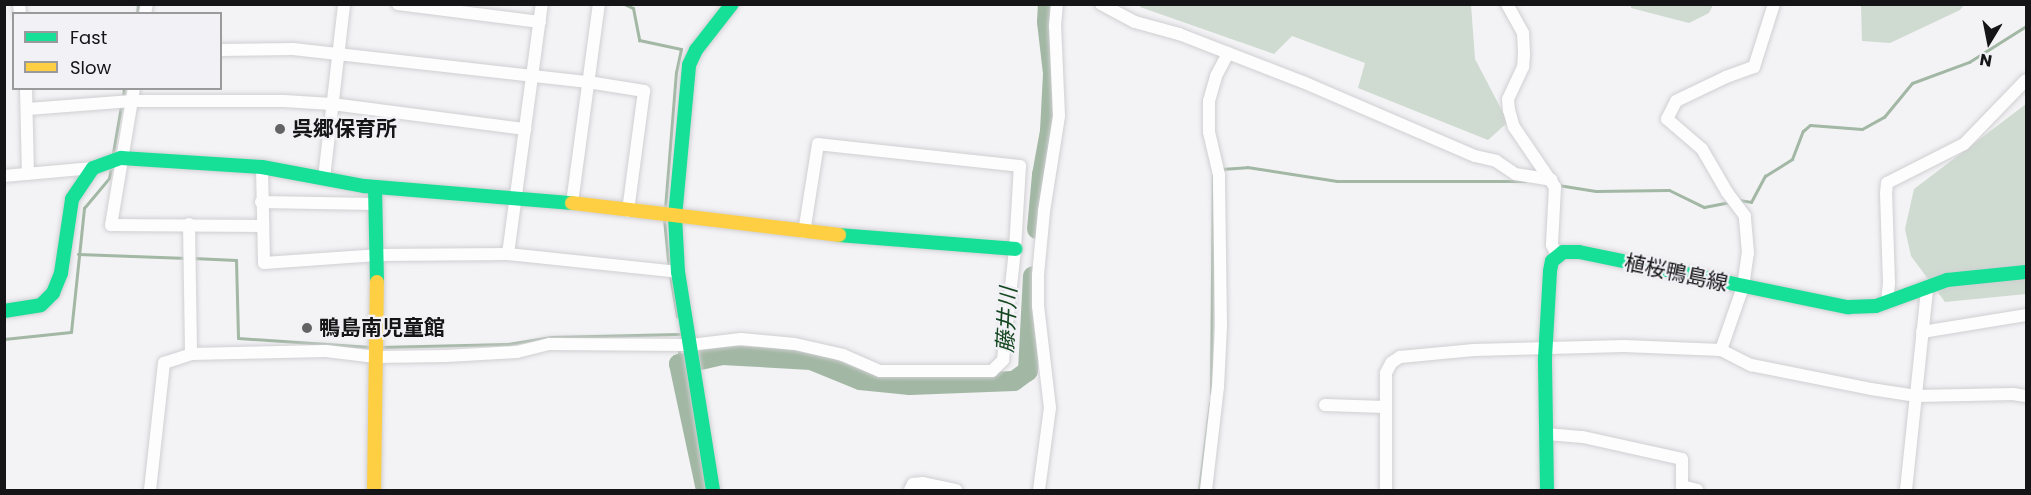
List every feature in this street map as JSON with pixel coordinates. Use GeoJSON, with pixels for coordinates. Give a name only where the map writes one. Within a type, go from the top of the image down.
{"type":"FeatureCollection","features":[{"type":"Feature","properties":{"kind":"street"},"geometry":{"type":"LineString","coordinates":[[19,5],[26,4]]}},
{"type":"Feature","properties":{"kind":"street"},"geometry":{"type":"LineString","coordinates":[[324,178],[344,4]]}},
{"type":"Feature","properties":{"kind":"street"},"geometry":{"type":"LineString","coordinates":[[398,4],[540,22]]}},
{"type":"Feature","properties":{"kind":"street"},"geometry":{"type":"LineString","coordinates":[[508,254],[542,4]]}},
{"type":"Feature","properties":{"kind":"street"},"geometry":{"type":"LineString","coordinates":[[572,203],[599,4]]}},
{"type":"Feature","properties":{"kind":"street"},"geometry":{"type":"LineString","coordinates":[[713,490],[678,272],[675,217],[689,65],[696,50],[732,4]]}},
{"type":"Feature","properties":{"kind":"street"},"geometry":{"type":"LineString","coordinates":[[1039,490],[1050,408],[1038,306],[1038,275],[1044,211],[1059,116],[1055,26],[1057,4]]}},
{"type":"Feature","properties":{"kind":"street"},"geometry":{"type":"LineString","coordinates":[[1101,4],[1136,22],[1179,34],[1474,156],[1496,161],[1515,174],[1553,183]]}},
{"type":"Feature","properties":{"kind":"street"},"geometry":{"type":"LineString","coordinates":[[1507,4],[1523,33],[1524,54],[1523,67],[1508,99],[1509,110],[1514,127],[1553,183],[1552,245],[1557,255],[1551,261],[1546,349],[1547,490]]}},
{"type":"Feature","properties":{"kind":"street"},"geometry":{"type":"LineString","coordinates":[[1721,350],[1743,287],[1748,252],[1745,216],[1727,192],[1702,149],[1667,119],[1676,101],[1726,77],[1754,67],[1774,4]]}},
{"type":"Feature","properties":{"kind":"street"},"geometry":{"type":"LineString","coordinates":[[222,50],[293,49],[338,53],[533,75],[644,91],[628,211]]}},
{"type":"Feature","properties":{"kind":"street"},"geometry":{"type":"LineString","coordinates":[[1206,490],[1218,387],[1221,326],[1218,171],[1209,132],[1209,101],[1216,76],[1228,53]]}},
{"type":"Feature","properties":{"kind":"street"},"geometry":{"type":"LineString","coordinates":[[1887,302],[1889,283],[1887,183],[1964,144],[2026,80]]}},
{"type":"Feature","properties":{"kind":"street"},"geometry":{"type":"LineString","coordinates":[[26,90],[28,174]]}},
{"type":"Feature","properties":{"kind":"street"},"geometry":{"type":"LineString","coordinates":[[28,109],[117,102],[133,95],[284,101],[332,104],[525,129]]}},
{"type":"Feature","properties":{"kind":"street"},"geometry":{"type":"LineString","coordinates":[[133,95],[111,225],[261,226]]}},
{"type":"Feature","properties":{"kind":"street"},"geometry":{"type":"LineString","coordinates":[[150,490],[164,363],[191,354],[375,349],[506,352],[550,344],[689,345],[741,339],[805,346],[843,355],[880,371],[992,371],[1003,360],[1015,249],[1020,166],[818,144],[804,232]]}},
{"type":"Feature","properties":{"kind":"street"},"geometry":{"type":"LineString","coordinates":[[4,176],[100,166],[121,158],[262,167],[375,187],[572,203],[804,232],[1015,249]]}},
{"type":"Feature","properties":{"kind":"street"},"geometry":{"type":"LineString","coordinates":[[4,310],[41,305],[53,293],[61,273],[72,199],[100,166]]}},
{"type":"Feature","properties":{"kind":"street"},"geometry":{"type":"LineString","coordinates":[[262,167],[261,226],[264,263],[377,255],[508,254],[660,272],[678,272]]}},
{"type":"Feature","properties":{"kind":"street"},"geometry":{"type":"LineString","coordinates":[[374,490],[377,255],[375,187]]}},
{"type":"Feature","properties":{"kind":"street"},"geometry":{"type":"LineString","coordinates":[[261,202],[375,204]]}},
{"type":"Feature","properties":{"kind":"street"},"geometry":{"type":"LineString","coordinates":[[189,224],[191,354]]}},
{"type":"Feature","properties":{"kind":"street","name":"植桜鴨島線"},"geometry":{"type":"LineString","coordinates":[[1557,255],[1579,252],[1848,307],[1876,306],[1927,290],[1947,280],[2026,272]]}},
{"type":"Feature","properties":{"kind":"street"},"geometry":{"type":"LineString","coordinates":[[1906,490],[1927,290]]}},
{"type":"Feature","properties":{"kind":"street"},"geometry":{"type":"LineString","coordinates":[[1922,332],[2026,315]]}},
{"type":"Feature","properties":{"kind":"street"},"geometry":{"type":"LineString","coordinates":[[1386,490],[1386,373],[1391,363],[1400,357],[1474,351],[1623,346],[1721,350],[1751,365],[1916,396],[2013,394],[2026,396]]}},
{"type":"Feature","properties":{"kind":"street"},"geometry":{"type":"LineString","coordinates":[[1325,405],[1385,406]]}},
{"type":"Feature","properties":{"kind":"street"},"geometry":{"type":"LineString","coordinates":[[1547,434],[1583,437],[1682,459],[1682,488],[1697,490]]}},
{"type":"Feature","properties":{"kind":"street"},"geometry":{"type":"LineString","coordinates":[[910,490],[913,484],[923,483],[956,490]]}},
{"type":"Feature","properties":{"kind":"shaded area"},"geometry":{"type":"Polygon","coordinates":[[[1143,4],[1471,5],[1475,59],[1508,122],[1488,140],[1358,88],[1365,63],[1292,36],[1274,54],[1140,7],[1143,4]]]}},
{"type":"Feature","properties":{"kind":"shaded area"},"geometry":{"type":"Polygon","coordinates":[[[1631,4],[1713,5],[1709,13],[1689,23],[1631,8],[1631,4]]]}},
{"type":"Feature","properties":{"kind":"shaded area"},"geometry":{"type":"Polygon","coordinates":[[[1861,4],[1964,5],[1960,10],[1890,43],[1862,41],[1861,4]]]}},
{"type":"Feature","properties":{"kind":"shaded area"},"geometry":{"type":"Polygon","coordinates":[[[2026,104],[2026,294],[1945,302],[1911,256],[1905,229],[1914,189],[2026,104]]]}},
{"type":"Feature","properties":{"kind":"waterway"},"geometry":{"type":"LineString","coordinates":[[137,12],[138,4]]}},
{"type":"Feature","properties":{"kind":"waterway"},"geometry":{"type":"LineString","coordinates":[[624,4],[633,8],[639,40],[681,49],[676,72],[665,209]]}},
{"type":"Feature","properties":{"kind":"waterway","name":"藤井川"},"geometry":{"type":"LineString","coordinates":[[1037,229],[1042,175],[1050,131],[1053,73],[1047,22],[1048,4]]}},
{"type":"Feature","properties":{"kind":"waterway"},"geometry":{"type":"LineString","coordinates":[[1739,200],[1751,202],[1765,176],[1792,159],[1803,131],[1810,125],[1862,129],[1884,117],[1912,83],[1969,62],[2026,26]]}},
{"type":"Feature","properties":{"kind":"waterway"},"geometry":{"type":"LineString","coordinates":[[123,97],[124,90]]}},
{"type":"Feature","properties":{"kind":"waterway"},"geometry":{"type":"LineString","coordinates":[[113,153],[121,106]]}},
{"type":"Feature","properties":{"kind":"waterway"},"geometry":{"type":"LineString","coordinates":[[1221,169],[1247,167],[1337,181],[1525,181]]}},
{"type":"Feature","properties":{"kind":"waterway"},"geometry":{"type":"LineString","coordinates":[[4,339],[71,332],[84,208],[109,178],[111,168]]}},
{"type":"Feature","properties":{"kind":"waterway"},"geometry":{"type":"LineString","coordinates":[[1211,393],[1213,175]]}},
{"type":"Feature","properties":{"kind":"waterway"},"geometry":{"type":"LineString","coordinates":[[1558,185],[1596,191],[1669,190],[1704,207],[1729,202]]}},
{"type":"Feature","properties":{"kind":"waterway"},"geometry":{"type":"LineString","coordinates":[[664,219],[669,269]]}},
{"type":"Feature","properties":{"kind":"waterway"},"geometry":{"type":"LineString","coordinates":[[78,254],[187,258]]}},
{"type":"Feature","properties":{"kind":"waterway"},"geometry":{"type":"LineString","coordinates":[[193,258],[236,260],[238,338],[370,347]]}},
{"type":"Feature","properties":{"kind":"waterway"},"geometry":{"type":"LineString","coordinates":[[670,275],[677,316]]}},
{"type":"Feature","properties":{"kind":"waterway","name":"藤井川"},"geometry":{"type":"LineString","coordinates":[[696,361],[722,355],[811,360],[860,380],[910,385],[1014,381],[1028,371],[1033,276]]}},
{"type":"Feature","properties":{"kind":"waterway"},"geometry":{"type":"LineString","coordinates":[[380,347],[508,344],[551,337],[680,334]]}},
{"type":"Feature","properties":{"kind":"waterway"},"geometry":{"type":"LineString","coordinates":[[679,349],[679,364]]}},
{"type":"Feature","properties":{"kind":"waterway","name":"藤井川"},"geometry":{"type":"LineString","coordinates":[[685,363],[679,364],[706,490]]}},
{"type":"Feature","properties":{"kind":"waterway"},"geometry":{"type":"LineString","coordinates":[[1199,490],[1210,403]]}},
{"type":"Feature","properties":{"kind":"traffic: fast"},"geometry":{"type":"LineString","coordinates":[[713,490],[678,272],[675,217],[689,65],[696,50],[732,4]]}},
{"type":"Feature","properties":{"kind":"traffic: fast"},"geometry":{"type":"LineString","coordinates":[[4,311],[41,305],[53,293],[61,273],[72,199],[93,168],[121,158],[262,167],[364,186],[572,203]]}},
{"type":"Feature","properties":{"kind":"traffic: fast"},"geometry":{"type":"LineString","coordinates":[[375,187],[377,282]]}},
{"type":"Feature","properties":{"kind":"traffic: fast"},"geometry":{"type":"LineString","coordinates":[[839,235],[1015,249]]}},
{"type":"Feature","properties":{"kind":"traffic: fast"},"geometry":{"type":"LineString","coordinates":[[1547,490],[1545,358],[1550,271],[1552,261],[1563,252],[1579,252],[1848,307],[1876,306],[1947,280],[2026,272]]}},
{"type":"Feature","properties":{"kind":"traffic: slow"},"geometry":{"type":"LineString","coordinates":[[572,203],[839,235]]}},
{"type":"Feature","properties":{"kind":"traffic: slow"},"geometry":{"type":"LineString","coordinates":[[374,490],[377,282]]}},
{"type":"Feature","properties":{"kind":"place","name":"呉郷保育所"},"geometry":{"type":"Point","coordinates":[280,129]}},
{"type":"Feature","properties":{"kind":"place","name":"鴨島南児童館"},"geometry":{"type":"Point","coordinates":[307,328]}}]}
